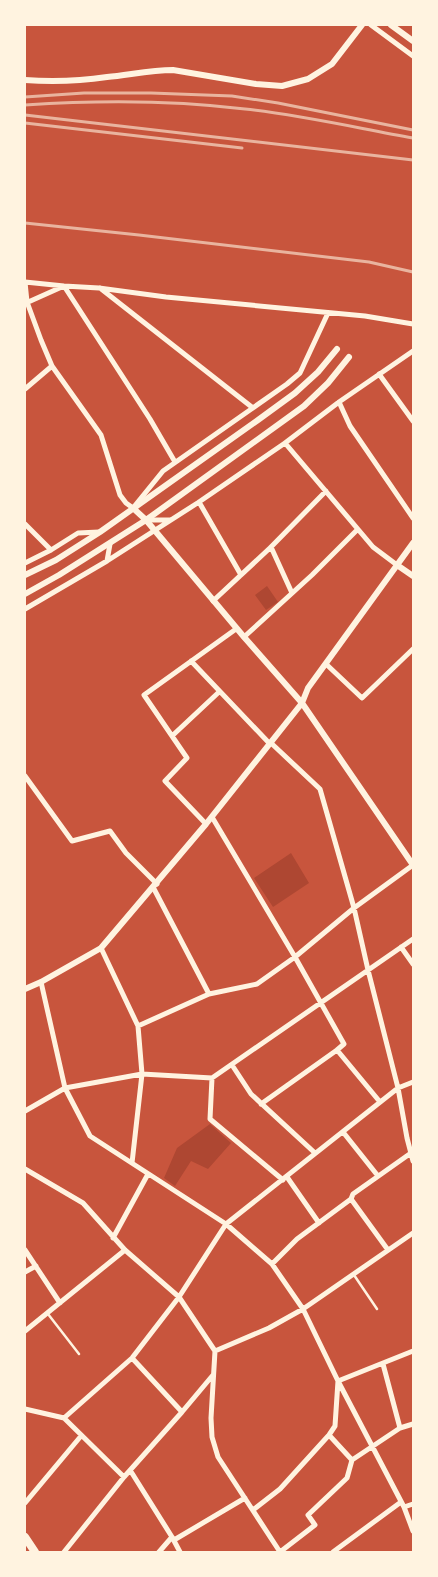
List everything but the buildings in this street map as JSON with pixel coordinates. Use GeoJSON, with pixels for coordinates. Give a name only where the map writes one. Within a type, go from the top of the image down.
{"type":"FeatureCollection","features":[{"type":"Feature","properties":{"kind":"main road"},"geometry":{"type":"LineString","coordinates":[[25,1537],[35,1552]]}},
{"type":"Feature","properties":{"kind":"street"},"geometry":{"type":"LineString","coordinates":[[25,80],[71,80],[173,70],[256,84],[282,86],[308,80],[332,64],[362,25]]}},
{"type":"Feature","properties":{"kind":"street"},"geometry":{"type":"LineString","coordinates":[[371,25],[413,56]]}},
{"type":"Feature","properties":{"kind":"street"},"geometry":{"type":"LineString","coordinates":[[392,25],[413,41]]}},
{"type":"Feature","properties":{"kind":"street"},"geometry":{"type":"LineString","coordinates":[[138,1026],[209,994],[257,984],[295,957],[354,908],[413,865],[302,703],[213,602],[146,520],[126,503],[120,495],[102,436],[52,366],[40,340],[26,302],[25,282],[365,316],[413,324]]}},
{"type":"Feature","properties":{"kind":"street"},"geometry":{"type":"LineString","coordinates":[[26,302],[64,286]]}},
{"type":"Feature","properties":{"kind":"street"},"geometry":{"type":"LineString","coordinates":[[64,286],[150,419],[175,462]]}},
{"type":"Feature","properties":{"kind":"street"},"geometry":{"type":"LineString","coordinates":[[99,288],[253,408]]}},
{"type":"Feature","properties":{"kind":"street"},"geometry":{"type":"LineString","coordinates":[[133,508],[163,470],[287,384],[300,372],[328,313]]}},
{"type":"Feature","properties":{"kind":"street"},"geometry":{"type":"LineString","coordinates":[[25,575],[56,560],[100,532],[229,442],[295,393],[318,372],[337,349]]}},
{"type":"Feature","properties":{"kind":"street"},"geometry":{"type":"LineString","coordinates":[[25,609],[107,561],[153,530],[173,520],[285,443],[339,402],[413,351]]}},
{"type":"Feature","properties":{"kind":"street"},"geometry":{"type":"LineString","coordinates":[[25,594],[110,544],[146,520],[304,406],[328,383],[348,357]]}},
{"type":"Feature","properties":{"kind":"street"},"geometry":{"type":"LineString","coordinates":[[25,389],[52,366]]}},
{"type":"Feature","properties":{"kind":"street"},"geometry":{"type":"LineString","coordinates":[[379,374],[413,420]]}},
{"type":"Feature","properties":{"kind":"street"},"geometry":{"type":"LineString","coordinates":[[339,402],[350,426],[413,518]]}},
{"type":"Feature","properties":{"kind":"street"},"geometry":{"type":"LineString","coordinates":[[285,443],[373,547],[413,576]]}},
{"type":"Feature","properties":{"kind":"street"},"geometry":{"type":"LineString","coordinates":[[213,602],[271,548],[326,492]]}},
{"type":"Feature","properties":{"kind":"street"},"geometry":{"type":"LineString","coordinates":[[199,502],[241,575]]}},
{"type":"Feature","properties":{"kind":"street"},"geometry":{"type":"LineString","coordinates":[[146,520],[173,520]]}},
{"type":"Feature","properties":{"kind":"street"},"geometry":{"type":"LineString","coordinates":[[25,524],[51,550]]}},
{"type":"Feature","properties":{"kind":"street"},"geometry":{"type":"LineString","coordinates":[[244,637],[357,530]]}},
{"type":"Feature","properties":{"kind":"street"},"geometry":{"type":"LineString","coordinates":[[25,563],[78,533],[100,532]]}},
{"type":"Feature","properties":{"kind":"street"},"geometry":{"type":"LineString","coordinates":[[25,989],[101,948],[212,817],[302,703],[308,688],[413,543]]}},
{"type":"Feature","properties":{"kind":"street"},"geometry":{"type":"LineString","coordinates":[[107,561],[110,544]]}},
{"type":"Feature","properties":{"kind":"street"},"geometry":{"type":"LineString","coordinates":[[271,548],[292,593]]}},
{"type":"Feature","properties":{"kind":"street"},"geometry":{"type":"LineString","coordinates":[[206,824],[165,781],[187,758],[144,695],[236,628]]}},
{"type":"Feature","properties":{"kind":"street"},"geometry":{"type":"LineString","coordinates":[[326,664],[362,698],[413,649]]}},
{"type":"Feature","properties":{"kind":"street"},"geometry":{"type":"LineString","coordinates":[[191,661],[219,692],[320,790],[354,908],[410,1138],[413,1161]]}},
{"type":"Feature","properties":{"kind":"street"},"geometry":{"type":"LineString","coordinates":[[172,736],[219,692]]}},
{"type":"Feature","properties":{"kind":"street"},"geometry":{"type":"LineString","coordinates":[[25,776],[72,841],[110,832],[155,885],[209,994]]}},
{"type":"Feature","properties":{"kind":"street"},"geometry":{"type":"LineString","coordinates":[[212,817],[344,1044],[261,1104]]}},
{"type":"Feature","properties":{"kind":"street"},"geometry":{"type":"LineString","coordinates":[[25,1112],[66,1088],[142,1074],[212,1078],[413,939]]}},
{"type":"Feature","properties":{"kind":"street"},"geometry":{"type":"LineString","coordinates":[[401,947],[413,964]]}},
{"type":"Feature","properties":{"kind":"street"},"geometry":{"type":"LineString","coordinates":[[101,948],[138,1026],[142,1074],[132,1163]]}},
{"type":"Feature","properties":{"kind":"street"},"geometry":{"type":"LineString","coordinates":[[41,982],[66,1088],[90,1136],[226,1224],[272,1264],[303,1308],[338,1381],[404,1508],[413,1531]]}},
{"type":"Feature","properties":{"kind":"street"},"geometry":{"type":"LineString","coordinates":[[337,1050],[380,1102]]}},
{"type":"Feature","properties":{"kind":"street"},"geometry":{"type":"LineString","coordinates":[[232,1065],[251,1094],[315,1153]]}},
{"type":"Feature","properties":{"kind":"street"},"geometry":{"type":"LineString","coordinates":[[212,1078],[210,1119],[285,1179],[319,1223]]}},
{"type":"Feature","properties":{"kind":"street"},"geometry":{"type":"LineString","coordinates":[[64,1418],[132,1358],[179,1297],[226,1224],[398,1088],[413,1082]]}},
{"type":"Feature","properties":{"kind":"street"},"geometry":{"type":"LineString","coordinates":[[343,1132],[378,1176]]}},
{"type":"Feature","properties":{"kind":"street"},"geometry":{"type":"LineString","coordinates":[[272,1264],[297,1239],[352,1199],[353,1194],[411,1153]]}},
{"type":"Feature","properties":{"kind":"street"},"geometry":{"type":"LineString","coordinates":[[25,1169],[83,1202],[125,1250],[179,1297],[215,1350],[211,1418],[212,1437],[218,1457],[280,1552],[315,1525],[308,1515],[347,1478],[352,1460],[400,1428],[413,1424]]}},
{"type":"Feature","properties":{"kind":"street"},"geometry":{"type":"LineString","coordinates":[[113,1238],[148,1174]]}},
{"type":"Feature","properties":{"kind":"street"},"geometry":{"type":"LineString","coordinates":[[352,1199],[388,1250]]}},
{"type":"Feature","properties":{"kind":"street"},"geometry":{"type":"LineString","coordinates":[[215,1350],[269,1328],[303,1308],[413,1233]]}},
{"type":"Feature","properties":{"kind":"street"},"geometry":{"type":"LineString","coordinates":[[25,1250],[60,1303]]}},
{"type":"Feature","properties":{"kind":"street"},"geometry":{"type":"LineString","coordinates":[[25,1331],[125,1250]]}},
{"type":"Feature","properties":{"kind":"street"},"geometry":{"type":"LineString","coordinates":[[25,1272],[36,1266]]}},
{"type":"Feature","properties":{"kind":"street"},"geometry":{"type":"LineString","coordinates":[[338,1381],[413,1352]]}},
{"type":"Feature","properties":{"kind":"street"},"geometry":{"type":"LineString","coordinates":[[132,1358],[182,1412]]}},
{"type":"Feature","properties":{"kind":"street"},"geometry":{"type":"LineString","coordinates":[[383,1364],[400,1428]]}},
{"type":"Feature","properties":{"kind":"street"},"geometry":{"type":"LineString","coordinates":[[64,1552],[124,1477],[214,1374]]}},
{"type":"Feature","properties":{"kind":"street"},"geometry":{"type":"LineString","coordinates":[[253,1510],[280,1489],[335,1426],[338,1381]]}},
{"type":"Feature","properties":{"kind":"street"},"geometry":{"type":"LineString","coordinates":[[25,1408],[64,1418],[124,1477]]}},
{"type":"Feature","properties":{"kind":"street"},"geometry":{"type":"LineString","coordinates":[[329,1435],[352,1460]]}},
{"type":"Feature","properties":{"kind":"street"},"geometry":{"type":"LineString","coordinates":[[25,1503],[82,1436]]}},
{"type":"Feature","properties":{"kind":"street"},"geometry":{"type":"LineString","coordinates":[[130,1470],[180,1552]]}},
{"type":"Feature","properties":{"kind":"street"},"geometry":{"type":"LineString","coordinates":[[159,1552],[173,1538],[245,1498]]}},
{"type":"Feature","properties":{"kind":"street"},"geometry":{"type":"LineString","coordinates":[[333,1552],[401,1502]]}},
{"type":"Feature","properties":{"kind":"street"},"geometry":{"type":"LineString","coordinates":[[404,1508],[413,1504]]}},
{"type":"Feature","properties":{"kind":"lane"},"geometry":{"type":"LineString","coordinates":[[353,1274],[377,1309]]}},
{"type":"Feature","properties":{"kind":"lane"},"geometry":{"type":"LineString","coordinates":[[48,1313],[79,1354]]}},
{"type":"Feature","properties":{"kind":"shaded area"},"geometry":{"type":"Polygon","coordinates":[[[267,586],[278,602],[266,610],[255,595],[267,586]]]}},
{"type":"Feature","properties":{"kind":"shaded area"},"geometry":{"type":"Polygon","coordinates":[[[291,853],[309,883],[273,907],[254,878],[291,853]]]}},
{"type":"Feature","properties":{"kind":"shaded area"},"geometry":{"type":"Polygon","coordinates":[[[210,1124],[231,1143],[208,1169],[191,1161],[175,1186],[164,1178],[177,1148],[210,1124]]]}},
{"type":"Feature","properties":{"kind":"railway"},"geometry":{"type":"LineString","coordinates":[[25,97],[84,93],[232,96],[278,103],[413,130]]}},
{"type":"Feature","properties":{"kind":"railway"},"geometry":{"type":"LineString","coordinates":[[25,105],[135,102],[218,106],[287,115],[413,138]]}},
{"type":"Feature","properties":{"kind":"railway"},"geometry":{"type":"LineString","coordinates":[[25,115],[413,160]]}},
{"type":"Feature","properties":{"kind":"railway"},"geometry":{"type":"LineString","coordinates":[[25,123],[242,148]]}},
{"type":"Feature","properties":{"kind":"railway"},"geometry":{"type":"LineString","coordinates":[[25,223],[369,262],[413,272]]}}]}
